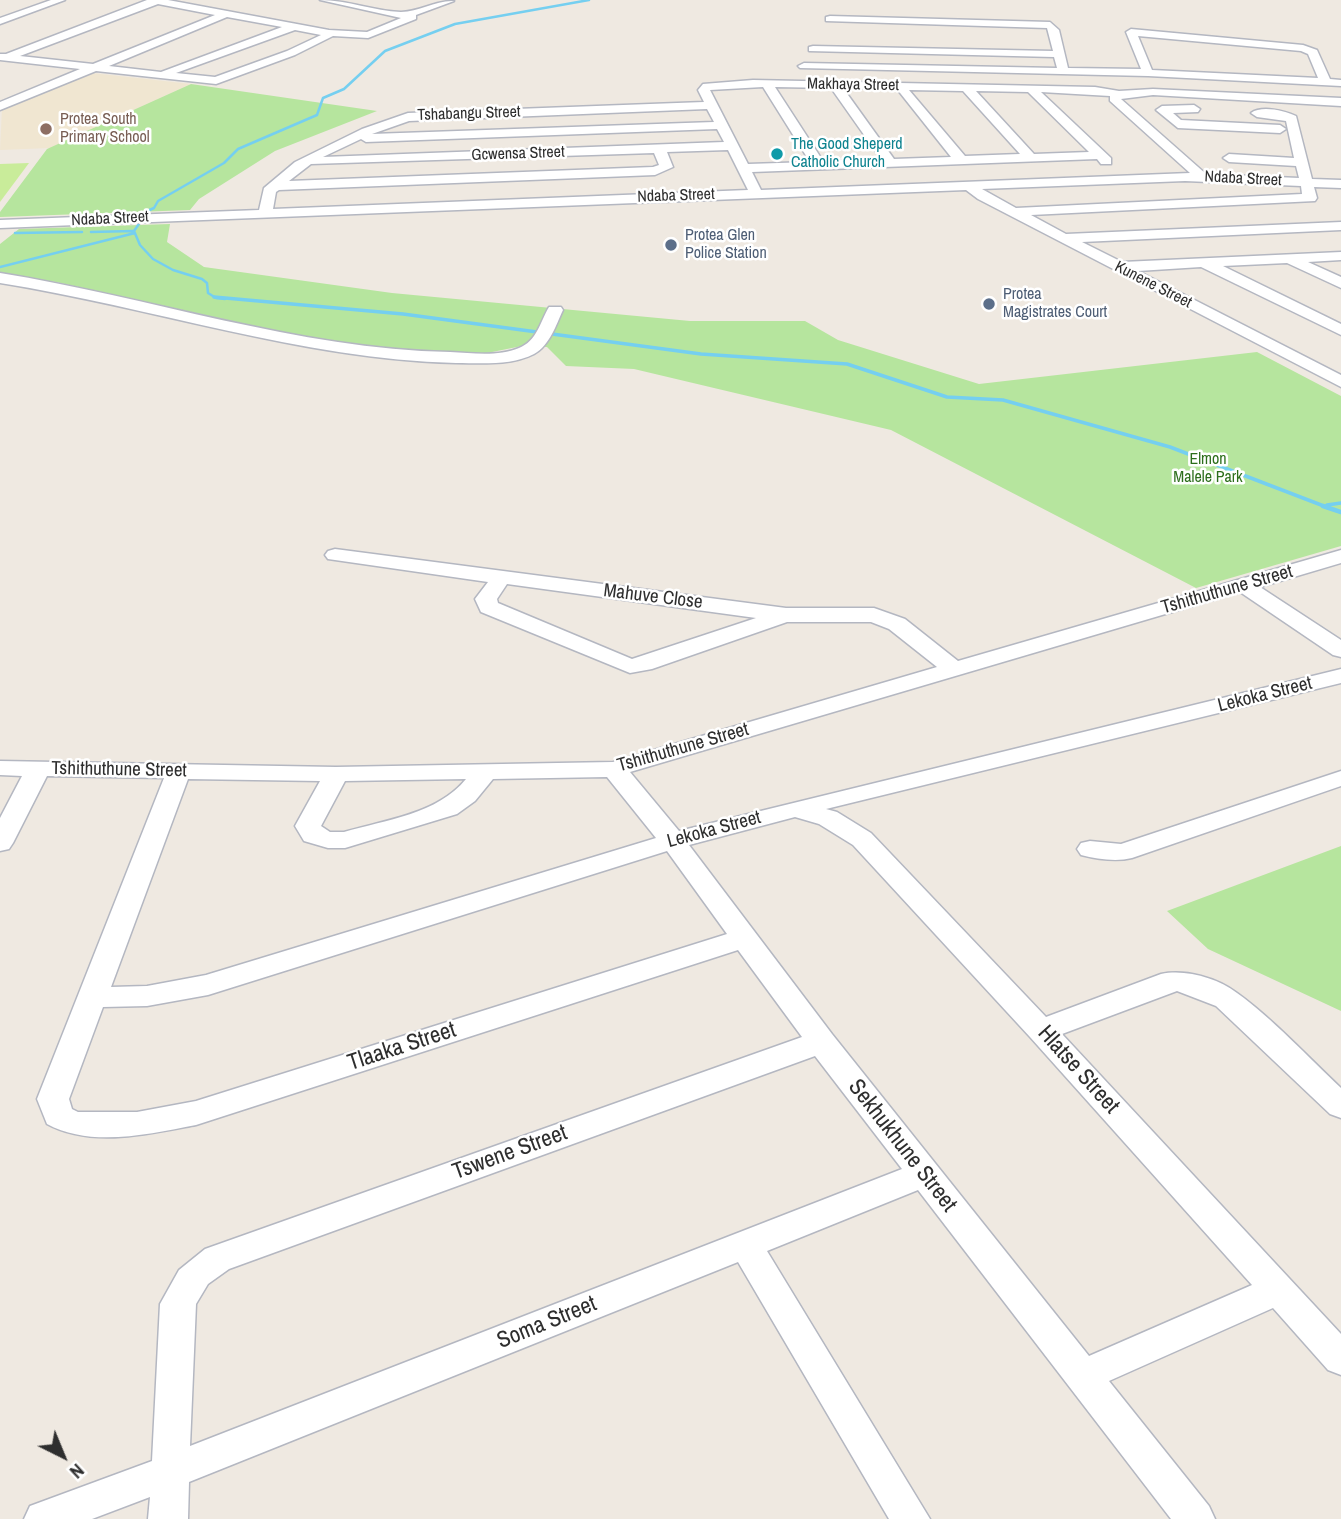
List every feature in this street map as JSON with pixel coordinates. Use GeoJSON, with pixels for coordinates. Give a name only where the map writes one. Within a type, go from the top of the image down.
{"type":"FeatureCollection","features":[{"type":"Feature","properties":{"kind":"street"},"geometry":{"type":"LineString","coordinates":[[0,21],[60,0]]}},
{"type":"Feature","properties":{"kind":"street"},"geometry":{"type":"LineString","coordinates":[[2,58],[156,0],[289,29],[383,44]]}},
{"type":"Feature","properties":{"kind":"street"},"geometry":{"type":"LineString","coordinates":[[325,0],[340,9],[358,4],[412,18],[350,40]]}},
{"type":"Feature","properties":{"kind":"street"},"geometry":{"type":"LineString","coordinates":[[405,15],[449,1]]}},
{"type":"Feature","properties":{"kind":"street"},"geometry":{"type":"LineString","coordinates":[[0,106],[226,14]]}},
{"type":"Feature","properties":{"kind":"street"},"geometry":{"type":"LineString","coordinates":[[800,84],[804,66],[832,16],[1053,26],[1063,71]]}},
{"type":"Feature","properties":{"kind":"street"},"geometry":{"type":"LineString","coordinates":[[375,22],[396,25]]}},
{"type":"Feature","properties":{"kind":"street"},"geometry":{"type":"LineString","coordinates":[[160,75],[289,29]]}},
{"type":"Feature","properties":{"kind":"street"},"geometry":{"type":"LineString","coordinates":[[1148,73],[1131,32],[1211,42],[1303,48],[1313,52],[1326,83]]}},
{"type":"Feature","properties":{"kind":"street"},"geometry":{"type":"LineString","coordinates":[[2,58],[195,79],[222,79],[331,35]]}},
{"type":"Feature","properties":{"kind":"street"},"geometry":{"type":"LineString","coordinates":[[1043,38],[1056,39]]}},
{"type":"Feature","properties":{"kind":"street"},"geometry":{"type":"LineString","coordinates":[[813,49],[1060,54]]}},
{"type":"Feature","properties":{"kind":"street"},"geometry":{"type":"LineString","coordinates":[[1143,57],[1156,58]]}},
{"type":"Feature","properties":{"kind":"street"},"geometry":{"type":"LineString","coordinates":[[1303,65],[1317,66]]}},
{"type":"Feature","properties":{"kind":"street"},"geometry":{"type":"LineString","coordinates":[[804,66],[1148,73],[1341,83]]}},
{"type":"Feature","properties":{"kind":"street"},"geometry":{"type":"LineString","coordinates":[[1260,79],[1262,98]]}},
{"type":"Feature","properties":{"kind":"street"},"geometry":{"type":"LineString","coordinates":[[767,83],[819,165]]}},
{"type":"Feature","properties":{"kind":"street","name":"Makhaya Street"},"geometry":{"type":"LineString","coordinates":[[711,105],[704,90],[707,86],[767,83],[1102,90],[1119,94],[1143,92],[1235,105]]}},
{"type":"Feature","properties":{"kind":"street"},"geometry":{"type":"LineString","coordinates":[[834,85],[890,162]]}},
{"type":"Feature","properties":{"kind":"street"},"geometry":{"type":"LineString","coordinates":[[900,86],[961,160]]}},
{"type":"Feature","properties":{"kind":"street"},"geometry":{"type":"LineString","coordinates":[[966,87],[1030,157]]}},
{"type":"Feature","properties":{"kind":"street"},"geometry":{"type":"LineString","coordinates":[[1031,89],[1125,179]]}},
{"type":"Feature","properties":{"kind":"street"},"geometry":{"type":"LineString","coordinates":[[1119,94],[1114,99],[1201,176]]}},
{"type":"Feature","properties":{"kind":"street"},"geometry":{"type":"LineString","coordinates":[[1235,105],[1262,98],[1341,102]]}},
{"type":"Feature","properties":{"kind":"street"},"geometry":{"type":"LineString","coordinates":[[711,105],[756,193]]}},
{"type":"Feature","properties":{"kind":"street","name":"Tshabangu Street"},"geometry":{"type":"LineString","coordinates":[[273,186],[305,162],[349,139],[413,116],[711,105]]}},
{"type":"Feature","properties":{"kind":"street"},"geometry":{"type":"LineString","coordinates":[[1014,212],[1305,200],[1312,196],[1303,162],[1292,146],[1295,130],[1292,119],[1235,105]]}},
{"type":"Feature","properties":{"kind":"street"},"geometry":{"type":"LineString","coordinates":[[1198,139],[1184,131],[1162,110],[1211,110]]}},
{"type":"Feature","properties":{"kind":"street"},"geometry":{"type":"LineString","coordinates":[[1178,124],[1295,130]]}},
{"type":"Feature","properties":{"kind":"street"},"geometry":{"type":"LineString","coordinates":[[349,139],[722,125]]}},
{"type":"Feature","properties":{"kind":"street","name":"Gcwensa Street"},"geometry":{"type":"LineString","coordinates":[[305,162],[732,146]]}},
{"type":"Feature","properties":{"kind":"street"},"geometry":{"type":"LineString","coordinates":[[265,212],[266,197],[273,186],[655,171],[666,167],[659,149]]}},
{"type":"Feature","properties":{"kind":"street"},"geometry":{"type":"LineString","coordinates":[[744,168],[1100,155]]}},
{"type":"Feature","properties":{"kind":"street","name":"Ndaba Street"},"geometry":{"type":"LineString","coordinates":[[1229,158],[1303,162]]}},
{"type":"Feature","properties":{"kind":"street","name":"Ndaba Street"},"geometry":{"type":"LineString","coordinates":[[4,227],[265,212],[1201,176],[1341,184]]}},
{"type":"Feature","properties":{"kind":"street","name":"Kunene Street"},"geometry":{"type":"LineString","coordinates":[[968,185],[975,192],[1341,382]]}},
{"type":"Feature","properties":{"kind":"street"},"geometry":{"type":"LineString","coordinates":[[1065,238],[1341,226]]}},
{"type":"Feature","properties":{"kind":"street"},"geometry":{"type":"LineString","coordinates":[[1119,267],[1341,256]]}},
{"type":"Feature","properties":{"kind":"street"},"geometry":{"type":"LineString","coordinates":[[1288,258],[1341,283]]}},
{"type":"Feature","properties":{"kind":"street"},"geometry":{"type":"LineString","coordinates":[[1203,262],[1341,330]]}},
{"type":"Feature","properties":{"kind":"street"},"geometry":{"type":"LineString","coordinates":[[0,278],[93,293],[349,352],[448,359],[516,355],[529,349],[547,325]]}},
{"type":"Feature","properties":{"kind":"street","name":"Mahuve Close"},"geometry":{"type":"LineString","coordinates":[[335,555],[786,615],[861,613],[880,616],[897,624],[955,670]]}},
{"type":"Feature","properties":{"kind":"street","name":"Tshithuthune Street"},"geometry":{"type":"LineString","coordinates":[[0,768],[336,774],[614,769],[1341,556]]}},
{"type":"Feature","properties":{"kind":"street"},"geometry":{"type":"LineString","coordinates":[[502,577],[486,599],[489,607],[629,666],[649,663],[786,615]]}},
{"type":"Feature","properties":{"kind":"street"},"geometry":{"type":"LineString","coordinates":[[1243,585],[1341,650]]}},
{"type":"Feature","properties":{"kind":"street","name":"Lekoka Street"},"geometry":{"type":"LineString","coordinates":[[93,997],[147,996],[208,985],[673,841],[1341,676]]}},
{"type":"Feature","properties":{"kind":"street"},"geometry":{"type":"LineString","coordinates":[[0,843],[37,769]]}},
{"type":"Feature","properties":{"kind":"street","name":"Sekhukhune Street"},"geometry":{"type":"LineString","coordinates":[[614,769],[673,841],[821,1042],[1195,1519]]}},
{"type":"Feature","properties":{"kind":"street"},"geometry":{"type":"LineString","coordinates":[[93,997],[179,771]]}},
{"type":"Feature","properties":{"kind":"street"},"geometry":{"type":"LineString","coordinates":[[336,774],[309,825],[313,835],[328,840],[345,840],[448,809],[466,796],[485,772]]}},
{"type":"Feature","properties":{"kind":"street"},"geometry":{"type":"LineString","coordinates":[[1090,849],[1123,852],[1341,778]]}},
{"type":"Feature","properties":{"kind":"street","name":"Hlatse Street"},"geometry":{"type":"LineString","coordinates":[[795,809],[835,821],[862,839],[1041,1030],[1341,1359]]}},
{"type":"Feature","properties":{"kind":"street","name":"Tlaaka Street"},"geometry":{"type":"LineString","coordinates":[[93,997],[53,1099],[58,1116],[72,1125],[137,1124],[196,1113],[744,938]]}},
{"type":"Feature","properties":{"kind":"street"},"geometry":{"type":"LineString","coordinates":[[1041,1030],[1161,984],[1177,981],[1196,985],[1226,999],[1341,1106]]}},
{"type":"Feature","properties":{"kind":"street","name":"Tswene Street"},"geometry":{"type":"LineString","coordinates":[[169,1472],[178,1304],[183,1289],[200,1268],[225,1254],[821,1042]]}},
{"type":"Feature","properties":{"kind":"street","name":"Soma Street"},"geometry":{"type":"LineString","coordinates":[[44,1519],[925,1174]]}},
{"type":"Feature","properties":{"kind":"street"},"geometry":{"type":"LineString","coordinates":[[746,1245],[910,1519]]}},
{"type":"Feature","properties":{"kind":"street"},"geometry":{"type":"LineString","coordinates":[[1083,1376],[1277,1290]]}},
{"type":"Feature","properties":{"kind":"street"},"geometry":{"type":"LineString","coordinates":[[168,1519],[169,1472]]}},
{"type":"Feature","properties":{"kind":"shaded area","name":"Protea South Primary School"},"geometry":{"type":"Polygon","coordinates":[[[92,73],[191,84],[50,148],[0,150],[2,108],[92,73]]]}},
{"type":"Feature","properties":{"kind":"green space"},"geometry":{"type":"Polygon","coordinates":[[[191,84],[377,111],[275,151],[199,199],[190,210],[0,217],[0,212],[47,149],[191,84]]]}},
{"type":"Feature","properties":{"kind":"green space"},"geometry":{"type":"Polygon","coordinates":[[[29,163],[0,202],[0,164],[29,163]]]}},
{"type":"Feature","properties":{"kind":"green space","name":"Elmon Malele Park"},"geometry":{"type":"Polygon","coordinates":[[[170,224],[167,242],[204,267],[392,293],[690,321],[805,321],[838,340],[979,384],[1257,352],[1341,396],[1341,546],[1196,588],[891,430],[634,369],[566,366],[547,347],[522,346],[472,356],[358,349],[56,282],[0,275],[0,244],[19,229],[170,224]]]}},
{"type":"Feature","properties":{"kind":"green space"},"geometry":{"type":"Polygon","coordinates":[[[1341,846],[1341,1011],[1208,949],[1167,911],[1341,846]]]}},
{"type":"Feature","properties":{"kind":"waterway"},"geometry":{"type":"LineString","coordinates":[[145,212],[154,208],[158,201],[224,163],[238,149],[317,115],[323,98],[344,89],[385,51],[455,24],[589,0]]}},
{"type":"Feature","properties":{"kind":"waterway"},"geometry":{"type":"LineString","coordinates":[[135,233],[141,221]]}},
{"type":"Feature","properties":{"kind":"waterway"},"geometry":{"type":"LineString","coordinates":[[91,232],[133,231]]}},
{"type":"Feature","properties":{"kind":"waterway"},"geometry":{"type":"LineString","coordinates":[[15,233],[82,232]]}},
{"type":"Feature","properties":{"kind":"waterway"},"geometry":{"type":"LineString","coordinates":[[0,267],[135,233]]}},
{"type":"Feature","properties":{"kind":"waterway"},"geometry":{"type":"LineString","coordinates":[[135,233],[140,245],[153,259],[173,270],[202,279],[207,283],[208,293],[214,297]]}},
{"type":"Feature","properties":{"kind":"waterway"},"geometry":{"type":"LineString","coordinates":[[214,297],[403,314],[701,354],[847,364],[947,397],[1003,400],[1170,447],[1329,508]]}},
{"type":"Feature","properties":{"kind":"waterway"},"geometry":{"type":"LineString","coordinates":[[214,297],[225,299]]}},
{"type":"Feature","properties":{"kind":"waterway"},"geometry":{"type":"LineString","coordinates":[[1327,505],[1341,503]]}},
{"type":"Feature","properties":{"kind":"waterway"},"geometry":{"type":"LineString","coordinates":[[1323,506],[1329,508]]}},
{"type":"Feature","properties":{"kind":"waterway"},"geometry":{"type":"LineString","coordinates":[[1329,508],[1341,512]]}},
{"type":"Feature","properties":{"kind":"place","name":"Protea South Primary School"},"geometry":{"type":"Point","coordinates":[46,129]}},
{"type":"Feature","properties":{"kind":"place","name":"The Good Sheperd Catholic Church"},"geometry":{"type":"Point","coordinates":[777,154]}},
{"type":"Feature","properties":{"kind":"place","name":"Protea Glen Police Station"},"geometry":{"type":"Point","coordinates":[671,245]}},
{"type":"Feature","properties":{"kind":"place","name":"Protea Magistrates Court"},"geometry":{"type":"Point","coordinates":[989,304]}}]}
